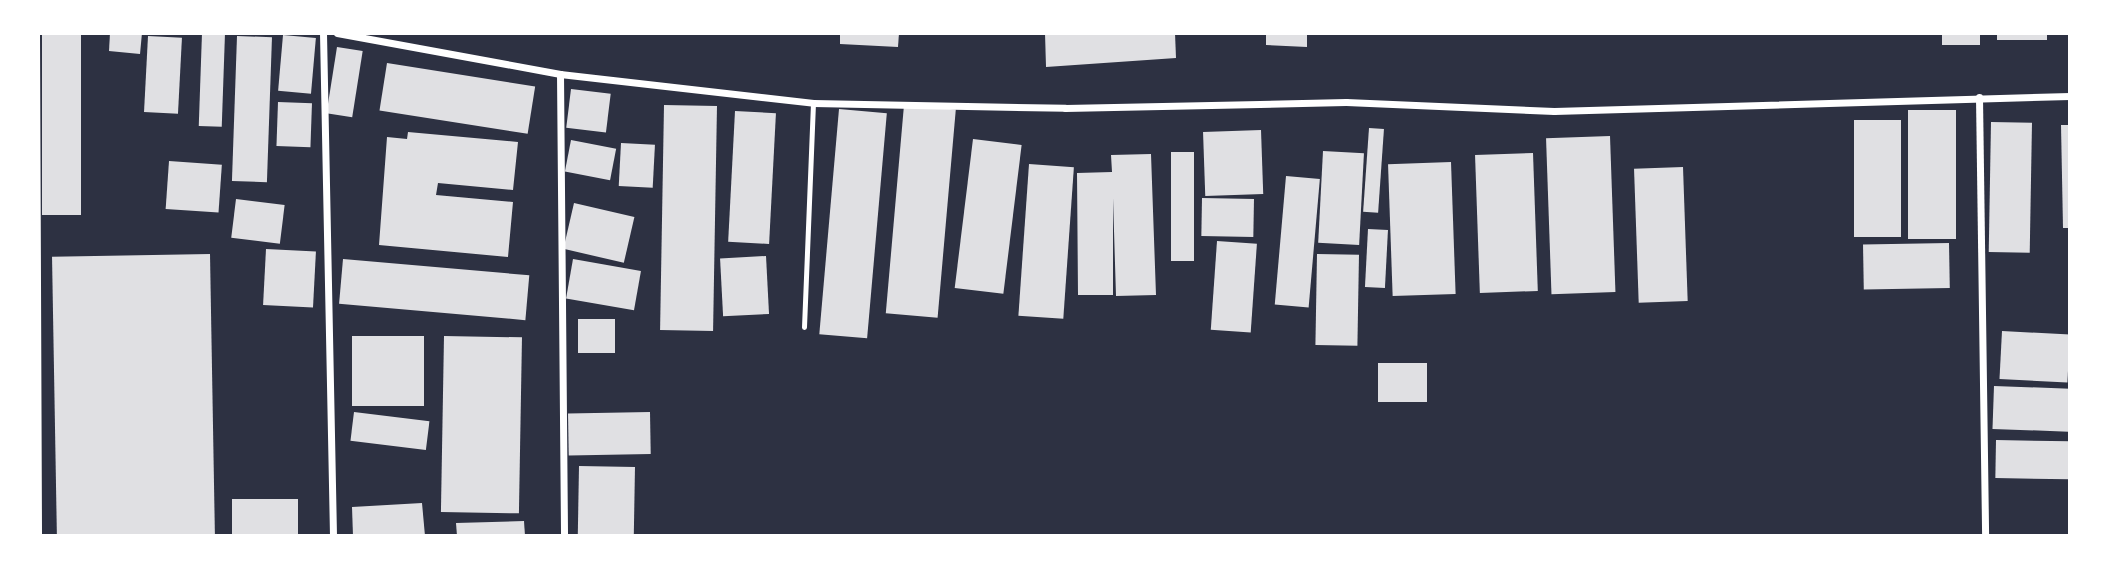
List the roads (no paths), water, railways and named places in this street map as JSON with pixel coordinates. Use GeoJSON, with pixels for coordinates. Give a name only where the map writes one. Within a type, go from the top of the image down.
{"type":"FeatureCollection","features":[{"type":"Feature","properties":{"kind":"street"},"geometry":{"type":"LineString","coordinates":[[36,33],[38,536]]}},
{"type":"Feature","properties":{"kind":"street"},"geometry":{"type":"LineString","coordinates":[[323,33],[332,536]]}},
{"type":"Feature","properties":{"kind":"street"},"geometry":{"type":"LineString","coordinates":[[337,33],[560,74],[813,103],[1065,108],[1346,102],[1554,111],[2070,96]]}},
{"type":"Feature","properties":{"kind":"street"},"geometry":{"type":"LineString","coordinates":[[560,74],[564,536]]}},
{"type":"Feature","properties":{"kind":"street"},"geometry":{"type":"LineString","coordinates":[[1979,97],[1985,536]]}},
{"type":"Feature","properties":{"kind":"lane"},"geometry":{"type":"LineString","coordinates":[[804,327],[813,103]]}}]}
